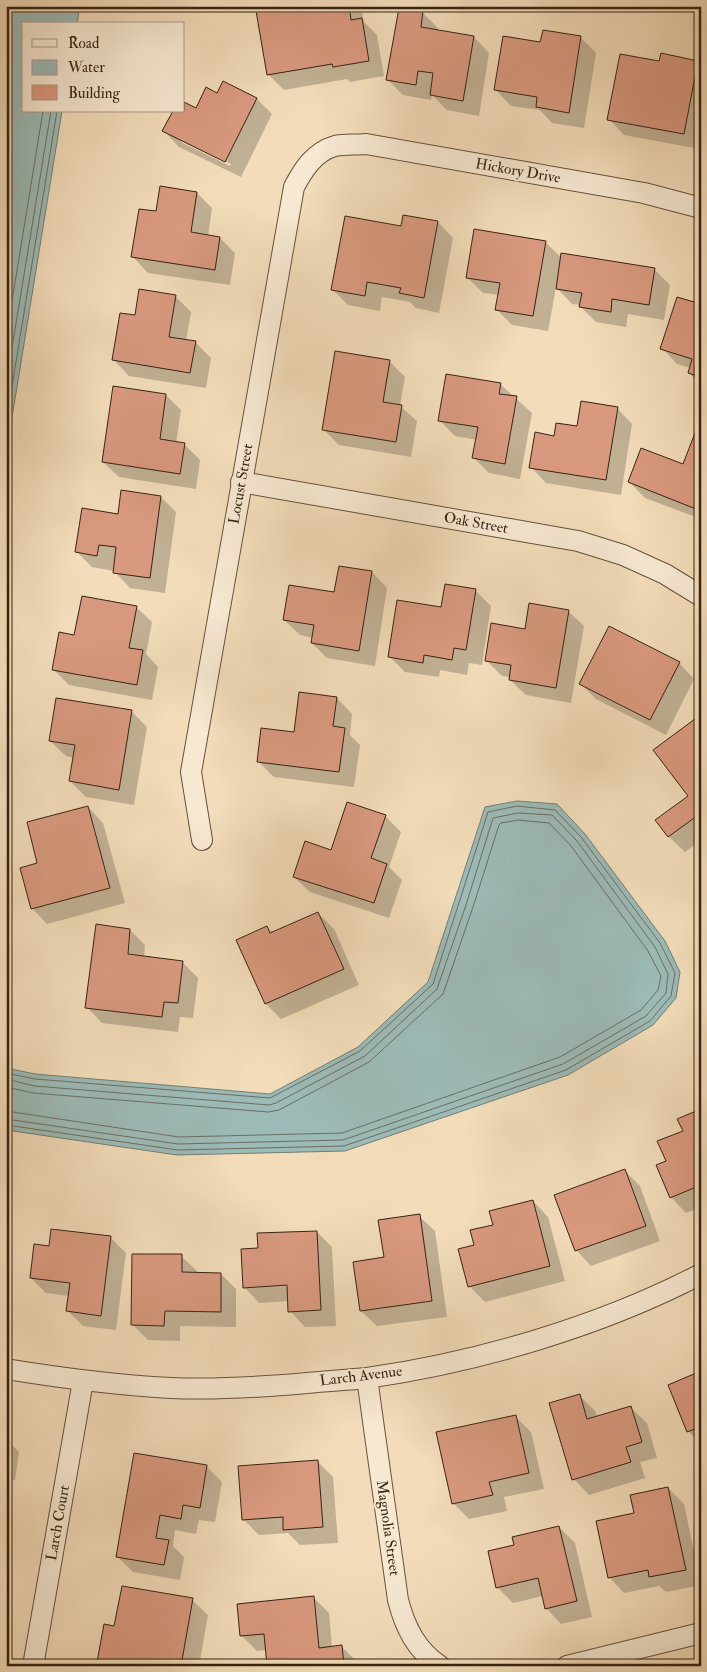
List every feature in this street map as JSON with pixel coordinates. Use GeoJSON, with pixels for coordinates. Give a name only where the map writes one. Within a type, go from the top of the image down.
{"type":"FeatureCollection","features":[{"type":"Feature","properties":{"kind":"street","name":"Hickory Drive"},"geometry":{"type":"LineString","coordinates":[[334,146],[366,144],[644,193],[701,208]]}},
{"type":"Feature","properties":{"kind":"street","name":"Locust Street"},"geometry":{"type":"LineString","coordinates":[[202,840],[190,772],[294,187],[303,169],[317,156],[334,146]]}},
{"type":"Feature","properties":{"kind":"street","name":"Oak Street"},"geometry":{"type":"LineString","coordinates":[[241,482],[578,541],[623,555],[665,574],[701,596]]}},
{"type":"Feature","properties":{"kind":"street","name":"Larch Avenue"},"geometry":{"type":"LineString","coordinates":[[6,1369],[83,1381],[172,1388],[254,1388],[367,1378],[456,1361],[535,1340],[613,1313],[701,1274]]}},
{"type":"Feature","properties":{"kind":"street","name":"Magnolia Street"},"geometry":{"type":"LineString","coordinates":[[367,1378],[398,1600],[410,1634],[420,1649],[440,1666]]}},
{"type":"Feature","properties":{"kind":"street","name":"Larch Court"},"geometry":{"type":"LineString","coordinates":[[33,1666],[83,1381]]}},
{"type":"Feature","properties":{"kind":"street"},"geometry":{"type":"LineString","coordinates":[[567,1666],[701,1633]]}},
{"type":"Feature","properties":{"kind":"water"},"geometry":{"type":"Polygon","coordinates":[[[11,6],[80,6],[77,22],[22,22],[22,112],[62,112],[6,454],[6,33],[11,6]]]}},
{"type":"Feature","properties":{"kind":"water"},"geometry":{"type":"Polygon","coordinates":[[[517,801],[557,804],[585,834],[665,941],[680,972],[676,998],[653,1025],[568,1075],[345,1151],[177,1155],[6,1130],[6,1068],[35,1074],[270,1094],[358,1047],[428,982],[485,807],[517,801]]]}},
{"type":"Feature","properties":{"kind":"building"},"geometry":{"type":"Polygon","coordinates":[[[285,6],[349,6],[351,20],[362,18],[369,61],[333,67],[332,64],[267,75],[256,11],[285,6]]]}},
{"type":"Feature","properties":{"kind":"building"},"geometry":{"type":"Polygon","coordinates":[[[399,8],[423,11],[421,27],[474,36],[463,101],[430,95],[433,73],[418,71],[416,85],[386,80],[399,8]]]}},
{"type":"Feature","properties":{"kind":"building"},"geometry":{"type":"Polygon","coordinates":[[[543,30],[581,36],[569,113],[536,107],[537,97],[494,90],[503,36],[540,42],[543,30]]]}},
{"type":"Feature","properties":{"kind":"building"},"geometry":{"type":"Polygon","coordinates":[[[661,53],[698,61],[684,134],[607,120],[620,54],[659,61],[661,53]]]}},
{"type":"Feature","properties":{"kind":"building"},"geometry":{"type":"Polygon","coordinates":[[[223,81],[257,98],[225,162],[162,131],[172,112],[185,112],[185,102],[196,108],[206,87],[217,93],[223,81]]]}},
{"type":"Feature","properties":{"kind":"building"},"geometry":{"type":"Polygon","coordinates":[[[160,186],[197,192],[191,232],[220,237],[215,270],[131,257],[139,209],[156,211],[160,186]]]}},
{"type":"Feature","properties":{"kind":"building"},"geometry":{"type":"Polygon","coordinates":[[[403,215],[438,221],[424,298],[399,293],[401,288],[367,282],[365,296],[331,290],[345,216],[401,226],[403,215]]]}},
{"type":"Feature","properties":{"kind":"building"},"geometry":{"type":"Polygon","coordinates":[[[474,229],[546,241],[533,316],[495,310],[500,283],[466,278],[474,229]]]}},
{"type":"Feature","properties":{"kind":"building"},"geometry":{"type":"Polygon","coordinates":[[[561,253],[655,268],[649,305],[612,299],[611,312],[579,307],[582,293],[556,289],[561,253]]]}},
{"type":"Feature","properties":{"kind":"building"},"geometry":{"type":"Polygon","coordinates":[[[139,289],[176,295],[169,337],[196,341],[190,373],[112,360],[120,313],[135,315],[139,289]]]}},
{"type":"Feature","properties":{"kind":"building"},"geometry":{"type":"Polygon","coordinates":[[[677,297],[701,304],[701,377],[688,373],[692,359],[660,349],[677,297]]]}},
{"type":"Feature","properties":{"kind":"building"},"geometry":{"type":"Polygon","coordinates":[[[335,351],[390,360],[383,402],[402,405],[396,442],[322,430],[335,351]]]}},
{"type":"Feature","properties":{"kind":"building"},"geometry":{"type":"Polygon","coordinates":[[[446,374],[501,383],[499,394],[517,396],[505,464],[472,458],[478,427],[438,421],[446,374]]]}},
{"type":"Feature","properties":{"kind":"building"},"geometry":{"type":"Polygon","coordinates":[[[113,386],[166,394],[160,439],[185,443],[180,474],[102,462],[113,386]]]}},
{"type":"Feature","properties":{"kind":"building"},"geometry":{"type":"Polygon","coordinates":[[[581,401],[618,407],[606,480],[529,468],[535,432],[554,436],[556,423],[577,426],[581,401]]]}},
{"type":"Feature","properties":{"kind":"building"},"geometry":{"type":"Polygon","coordinates":[[[700,420],[701,511],[628,482],[641,448],[683,464],[700,420]]]}},
{"type":"Feature","properties":{"kind":"building"},"geometry":{"type":"Polygon","coordinates":[[[121,490],[161,496],[150,578],[113,573],[116,547],[99,545],[97,556],[75,552],[82,508],[118,514],[121,490]]]}},
{"type":"Feature","properties":{"kind":"building"},"geometry":{"type":"Polygon","coordinates":[[[339,566],[372,571],[359,651],[311,643],[314,625],[283,620],[289,585],[334,592],[339,566]]]}},
{"type":"Feature","properties":{"kind":"building"},"geometry":{"type":"Polygon","coordinates":[[[445,584],[476,589],[466,650],[454,648],[452,660],[424,655],[423,663],[388,657],[397,600],[441,607],[445,584]]]}},
{"type":"Feature","properties":{"kind":"building"},"geometry":{"type":"Polygon","coordinates":[[[82,596],[137,606],[129,648],[143,650],[137,685],[52,670],[59,632],[74,635],[82,596]]]}},
{"type":"Feature","properties":{"kind":"building"},"geometry":{"type":"Polygon","coordinates":[[[529,603],[569,610],[556,688],[509,680],[511,665],[485,661],[491,623],[525,629],[529,603]]]}},
{"type":"Feature","properties":{"kind":"building"},"geometry":{"type":"Polygon","coordinates":[[[609,626],[680,662],[650,720],[579,684],[609,626]]]}},
{"type":"Feature","properties":{"kind":"building"},"geometry":{"type":"Polygon","coordinates":[[[299,692],[337,697],[333,726],[345,728],[339,772],[257,762],[261,728],[294,732],[299,692]]]}},
{"type":"Feature","properties":{"kind":"building"},"geometry":{"type":"Polygon","coordinates":[[[56,698],[132,710],[119,790],[69,781],[75,745],[49,741],[56,698]]]}},
{"type":"Feature","properties":{"kind":"building"},"geometry":{"type":"Polygon","coordinates":[[[699,716],[701,718],[701,813],[668,837],[655,820],[688,796],[653,750],[699,716]]]}},
{"type":"Feature","properties":{"kind":"building"},"geometry":{"type":"Polygon","coordinates":[[[347,802],[386,815],[371,858],[387,864],[374,903],[293,877],[305,841],[331,850],[347,802]]]}},
{"type":"Feature","properties":{"kind":"building"},"geometry":{"type":"Polygon","coordinates":[[[88,806],[110,888],[31,909],[20,868],[37,863],[27,822],[88,806]]]}},
{"type":"Feature","properties":{"kind":"building"},"geometry":{"type":"Polygon","coordinates":[[[318,912],[344,969],[265,1004],[236,940],[267,926],[270,933],[318,912]]]}},
{"type":"Feature","properties":{"kind":"building"},"geometry":{"type":"Polygon","coordinates":[[[96,924],[130,929],[128,954],[183,961],[178,1003],[164,1002],[162,1017],[85,1008],[96,924]]]}},
{"type":"Feature","properties":{"kind":"building"},"geometry":{"type":"Polygon","coordinates":[[[701,1109],[701,1185],[670,1198],[656,1165],[666,1161],[657,1141],[683,1131],[677,1119],[701,1109]]]}},
{"type":"Feature","properties":{"kind":"building"},"geometry":{"type":"Polygon","coordinates":[[[625,1169],[646,1226],[575,1251],[554,1195],[625,1169]]]}},
{"type":"Feature","properties":{"kind":"building"},"geometry":{"type":"Polygon","coordinates":[[[533,1200],[550,1266],[468,1287],[458,1249],[474,1245],[470,1230],[493,1225],[489,1211],[533,1200]]]}},
{"type":"Feature","properties":{"kind":"building"},"geometry":{"type":"Polygon","coordinates":[[[420,1214],[432,1301],[360,1311],[353,1262],[384,1257],[378,1220],[420,1214]]]}},
{"type":"Feature","properties":{"kind":"building"},"geometry":{"type":"Polygon","coordinates":[[[51,1229],[111,1236],[101,1316],[66,1311],[70,1283],[30,1278],[34,1244],[49,1246],[51,1229]]]}},
{"type":"Feature","properties":{"kind":"building"},"geometry":{"type":"Polygon","coordinates":[[[317,1231],[321,1310],[288,1312],[287,1285],[243,1288],[241,1249],[258,1248],[257,1233],[317,1231]]]}},
{"type":"Feature","properties":{"kind":"building"},"geometry":{"type":"Polygon","coordinates":[[[132,1254],[182,1254],[182,1272],[221,1273],[221,1312],[165,1311],[164,1326],[131,1325],[132,1254]]]}},
{"type":"Feature","properties":{"kind":"building"},"geometry":{"type":"Polygon","coordinates":[[[701,1371],[701,1427],[687,1432],[668,1385],[701,1371]]]}},
{"type":"Feature","properties":{"kind":"building"},"geometry":{"type":"Polygon","coordinates":[[[580,1394],[587,1419],[631,1406],[642,1442],[626,1447],[631,1462],[572,1480],[549,1403],[580,1394]]]}},
{"type":"Feature","properties":{"kind":"building"},"geometry":{"type":"Polygon","coordinates":[[[516,1415],[529,1473],[489,1482],[493,1495],[452,1504],[436,1432],[516,1415]]]}},
{"type":"Feature","properties":{"kind":"building"},"geometry":{"type":"Polygon","coordinates":[[[134,1453],[207,1465],[200,1508],[183,1505],[181,1519],[160,1515],[156,1538],[169,1540],[164,1565],[116,1557],[134,1453]]]}},
{"type":"Feature","properties":{"kind":"building"},"geometry":{"type":"Polygon","coordinates":[[[318,1460],[323,1527],[283,1530],[283,1517],[242,1520],[238,1466],[318,1460]]]}},
{"type":"Feature","properties":{"kind":"building"},"geometry":{"type":"Polygon","coordinates":[[[668,1487],[686,1570],[649,1577],[648,1570],[608,1578],[596,1521],[634,1513],[630,1495],[668,1487]]]}},
{"type":"Feature","properties":{"kind":"building"},"geometry":{"type":"Polygon","coordinates":[[[559,1526],[577,1601],[545,1609],[538,1578],[496,1588],[488,1551],[514,1545],[512,1537],[559,1526]]]}},
{"type":"Feature","properties":{"kind":"building"},"geometry":{"type":"Polygon","coordinates":[[[122,1586],[193,1598],[181,1666],[120,1666],[97,1662],[104,1624],[114,1626],[122,1586]]]}},
{"type":"Feature","properties":{"kind":"building"},"geometry":{"type":"Polygon","coordinates":[[[314,1596],[319,1648],[342,1645],[344,1666],[267,1666],[264,1634],[240,1636],[237,1604],[314,1596]]]}}]}
